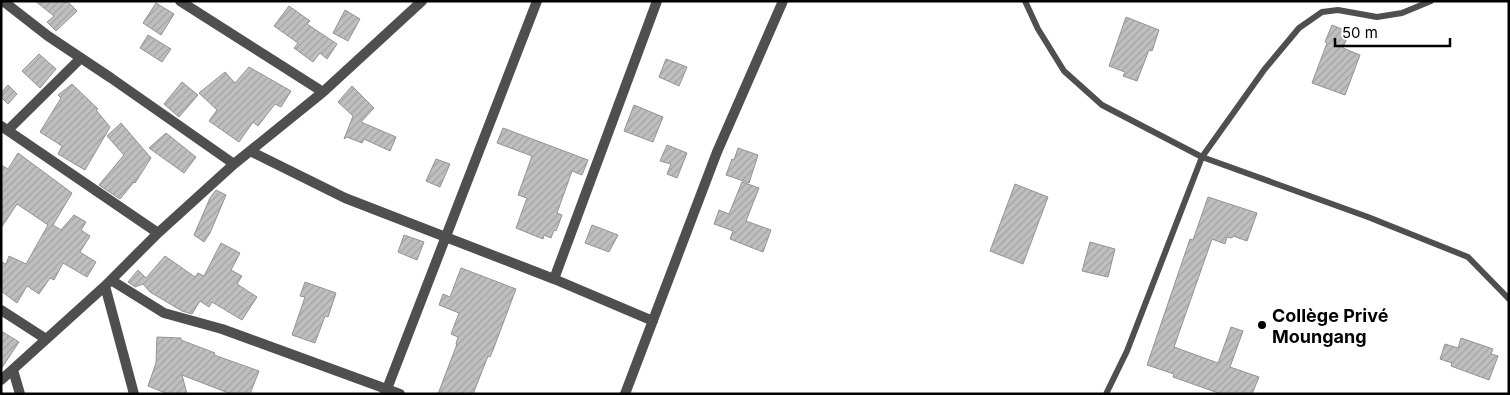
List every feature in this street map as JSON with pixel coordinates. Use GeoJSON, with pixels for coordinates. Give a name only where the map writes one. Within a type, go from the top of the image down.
{"type":"FeatureCollection","features":[{"type":"Feature","properties":{"kind":"street"},"geometry":{"type":"LineString","coordinates":[[3,1],[48,36],[234,164]]}},
{"type":"Feature","properties":{"kind":"street"},"geometry":{"type":"LineString","coordinates":[[180,1],[323,92]]}},
{"type":"Feature","properties":{"kind":"street"},"geometry":{"type":"LineString","coordinates":[[1,380],[108,283],[234,164],[323,92],[422,1]]}},
{"type":"Feature","properties":{"kind":"street"},"geometry":{"type":"LineString","coordinates":[[386,391],[537,1]]}},
{"type":"Feature","properties":{"kind":"street"},"geometry":{"type":"LineString","coordinates":[[554,279],[657,1]]}},
{"type":"Feature","properties":{"kind":"street"},"geometry":{"type":"LineString","coordinates":[[625,394],[718,152],[782,1]]}},
{"type":"Feature","properties":{"kind":"street"},"geometry":{"type":"LineString","coordinates":[[81,58],[5,128],[158,234]]}},
{"type":"Feature","properties":{"kind":"street"},"geometry":{"type":"LineString","coordinates":[[250,151],[345,198],[554,279],[653,321]]}},
{"type":"Feature","properties":{"kind":"street"},"geometry":{"type":"LineString","coordinates":[[108,283],[164,313],[222,328],[386,391],[400,394]]}},
{"type":"Feature","properties":{"kind":"street"},"geometry":{"type":"LineString","coordinates":[[108,283],[134,394]]}},
{"type":"Feature","properties":{"kind":"street"},"geometry":{"type":"LineString","coordinates":[[1,310],[46,339]]}},
{"type":"Feature","properties":{"kind":"street"},"geometry":{"type":"LineString","coordinates":[[14,370],[20,394]]}},
{"type":"Feature","properties":{"kind":"lane"},"geometry":{"type":"LineString","coordinates":[[1025,1],[1038,29],[1064,71],[1102,105],[1202,157],[1368,217],[1468,257],[1509,299]]}},
{"type":"Feature","properties":{"kind":"lane"},"geometry":{"type":"LineString","coordinates":[[1106,394],[1127,351],[1202,157],[1264,70],[1299,28],[1322,12],[1338,10],[1377,17],[1402,13],[1431,1]]}},
{"type":"Feature","properties":{"kind":"building"},"geometry":{"type":"Polygon","coordinates":[[[35,1],[67,1],[77,11],[56,31],[47,22],[54,16],[35,1]]]}},
{"type":"Feature","properties":{"kind":"building"},"geometry":{"type":"Polygon","coordinates":[[[156,3],[174,14],[161,35],[143,23],[156,3]]]}},
{"type":"Feature","properties":{"kind":"building"},"geometry":{"type":"Polygon","coordinates":[[[289,6],[310,21],[307,24],[337,44],[327,59],[320,53],[313,62],[294,48],[298,43],[274,26],[289,6]]]}},
{"type":"Feature","properties":{"kind":"building"},"geometry":{"type":"Polygon","coordinates":[[[345,10],[360,19],[348,41],[333,33],[345,10]]]}},
{"type":"Feature","properties":{"kind":"building"},"geometry":{"type":"Polygon","coordinates":[[[1126,17],[1159,30],[1152,51],[1149,50],[1137,81],[1123,76],[1125,72],[1109,66],[1126,17]]]}},
{"type":"Feature","properties":{"kind":"building"},"geometry":{"type":"Polygon","coordinates":[[[1332,25],[1349,32],[1343,48],[1360,55],[1345,95],[1312,83],[1332,25]]]}},
{"type":"Feature","properties":{"kind":"building"},"geometry":{"type":"Polygon","coordinates":[[[148,35],[171,49],[162,62],[140,48],[148,35]]]}},
{"type":"Feature","properties":{"kind":"building"},"geometry":{"type":"Polygon","coordinates":[[[39,54],[56,69],[40,88],[22,71],[39,54]]]}},
{"type":"Feature","properties":{"kind":"building"},"geometry":{"type":"Polygon","coordinates":[[[666,59],[687,67],[679,86],[659,77],[666,59]]]}},
{"type":"Feature","properties":{"kind":"building"},"geometry":{"type":"Polygon","coordinates":[[[249,67],[291,91],[281,107],[275,104],[258,126],[253,122],[239,142],[209,121],[217,110],[199,93],[225,72],[235,83],[249,67]]]}},
{"type":"Feature","properties":{"kind":"building"},"geometry":{"type":"Polygon","coordinates":[[[182,82],[198,95],[179,117],[164,104],[182,82]]]}},
{"type":"Feature","properties":{"kind":"building"},"geometry":{"type":"Polygon","coordinates":[[[72,84],[98,109],[96,110],[110,127],[85,170],[58,154],[62,146],[40,132],[61,98],[58,95],[72,84]]]}},
{"type":"Feature","properties":{"kind":"building"},"geometry":{"type":"Polygon","coordinates":[[[8,85],[17,94],[8,104],[1,97],[1,93],[8,85]]]}},
{"type":"Feature","properties":{"kind":"building"},"geometry":{"type":"Polygon","coordinates":[[[352,86],[374,108],[361,122],[396,137],[390,151],[364,139],[362,143],[347,137],[344,139],[353,116],[338,102],[352,86]]]}},
{"type":"Feature","properties":{"kind":"building"},"geometry":{"type":"Polygon","coordinates":[[[634,105],[663,117],[653,142],[624,131],[634,105]]]}},
{"type":"Feature","properties":{"kind":"building"},"geometry":{"type":"Polygon","coordinates":[[[121,123],[151,158],[135,183],[120,199],[99,185],[124,155],[107,136],[121,123]]]}},
{"type":"Feature","properties":{"kind":"building"},"geometry":{"type":"Polygon","coordinates":[[[503,128],[588,160],[582,175],[572,171],[557,213],[562,215],[551,238],[544,235],[543,239],[516,228],[527,198],[518,195],[532,156],[497,143],[503,128]]]}},
{"type":"Feature","properties":{"kind":"building"},"geometry":{"type":"Polygon","coordinates":[[[166,133],[196,157],[184,173],[149,148],[166,133]]]}},
{"type":"Feature","properties":{"kind":"building"},"geometry":{"type":"Polygon","coordinates":[[[667,145],[687,153],[677,178],[667,174],[671,164],[660,161],[667,145]]]}},
{"type":"Feature","properties":{"kind":"building"},"geometry":{"type":"Polygon","coordinates":[[[738,148],[758,155],[749,183],[726,175],[738,148]]]}},
{"type":"Feature","properties":{"kind":"building"},"geometry":{"type":"Polygon","coordinates":[[[18,153],[72,193],[53,225],[61,230],[74,215],[86,222],[81,230],[90,236],[80,252],[96,262],[87,277],[63,263],[54,280],[50,278],[39,294],[27,286],[17,303],[1,291],[1,262],[6,264],[9,256],[26,264],[48,225],[17,204],[1,228],[1,165],[8,169],[18,153]]]}},
{"type":"Feature","properties":{"kind":"building"},"geometry":{"type":"Polygon","coordinates":[[[436,159],[450,164],[440,187],[426,181],[436,159]]]}},
{"type":"Feature","properties":{"kind":"building"},"geometry":{"type":"Polygon","coordinates":[[[742,182],[759,188],[746,221],[771,230],[763,252],[730,239],[733,231],[714,224],[719,210],[729,214],[742,182]]]}},
{"type":"Feature","properties":{"kind":"building"},"geometry":{"type":"Polygon","coordinates":[[[1015,184],[1048,197],[1023,264],[990,251],[1015,184]]]}},
{"type":"Feature","properties":{"kind":"building"},"geometry":{"type":"Polygon","coordinates":[[[216,190],[226,195],[210,233],[204,242],[194,235],[210,198],[216,190]]]}},
{"type":"Feature","properties":{"kind":"building"},"geometry":{"type":"Polygon","coordinates":[[[1208,197],[1257,213],[1247,241],[1233,236],[1232,238],[1227,237],[1225,244],[1212,239],[1174,347],[1218,363],[1231,327],[1243,331],[1230,367],[1259,377],[1252,394],[1221,394],[1173,377],[1174,374],[1147,365],[1190,239],[1193,240],[1208,197]]]}},
{"type":"Feature","properties":{"kind":"building"},"geometry":{"type":"Polygon","coordinates":[[[592,225],[618,235],[609,252],[585,243],[592,225]]]}},
{"type":"Feature","properties":{"kind":"building"},"geometry":{"type":"Polygon","coordinates":[[[404,235],[424,242],[417,260],[398,252],[404,235]]]}},
{"type":"Feature","properties":{"kind":"building"},"geometry":{"type":"Polygon","coordinates":[[[1090,242],[1115,249],[1108,277],[1082,271],[1090,242]]]}},
{"type":"Feature","properties":{"kind":"building"},"geometry":{"type":"Polygon","coordinates":[[[221,243],[240,253],[231,270],[242,276],[237,284],[257,297],[242,320],[212,302],[209,307],[200,301],[192,314],[182,311],[150,292],[143,284],[135,287],[128,282],[138,270],[146,278],[165,256],[195,277],[198,273],[204,276],[221,243]]]}},
{"type":"Feature","properties":{"kind":"building"},"geometry":{"type":"Polygon","coordinates":[[[461,268],[516,289],[493,350],[490,357],[488,356],[473,394],[438,394],[457,344],[458,337],[451,334],[459,313],[439,305],[443,294],[450,297],[461,268]]]}},
{"type":"Feature","properties":{"kind":"building"},"geometry":{"type":"Polygon","coordinates":[[[305,282],[336,293],[328,317],[325,316],[315,343],[292,335],[305,297],[300,296],[305,282]]]}},
{"type":"Feature","properties":{"kind":"building"},"geometry":{"type":"Polygon","coordinates":[[[1,331],[19,342],[1,369],[1,331]]]}},
{"type":"Feature","properties":{"kind":"building"},"geometry":{"type":"Polygon","coordinates":[[[157,337],[181,338],[181,340],[215,353],[214,355],[259,371],[250,394],[231,394],[182,375],[187,394],[168,394],[148,386],[156,363],[157,337]]]}},
{"type":"Feature","properties":{"kind":"building"},"geometry":{"type":"Polygon","coordinates":[[[1461,338],[1493,349],[1491,354],[1498,356],[1489,380],[1451,366],[1452,363],[1440,359],[1445,344],[1458,348],[1461,338]]]}},
{"type":"Feature","properties":{"kind":"place","name":"Collège Privé Moungang"},"geometry":{"type":"Point","coordinates":[1262,325]}}]}
